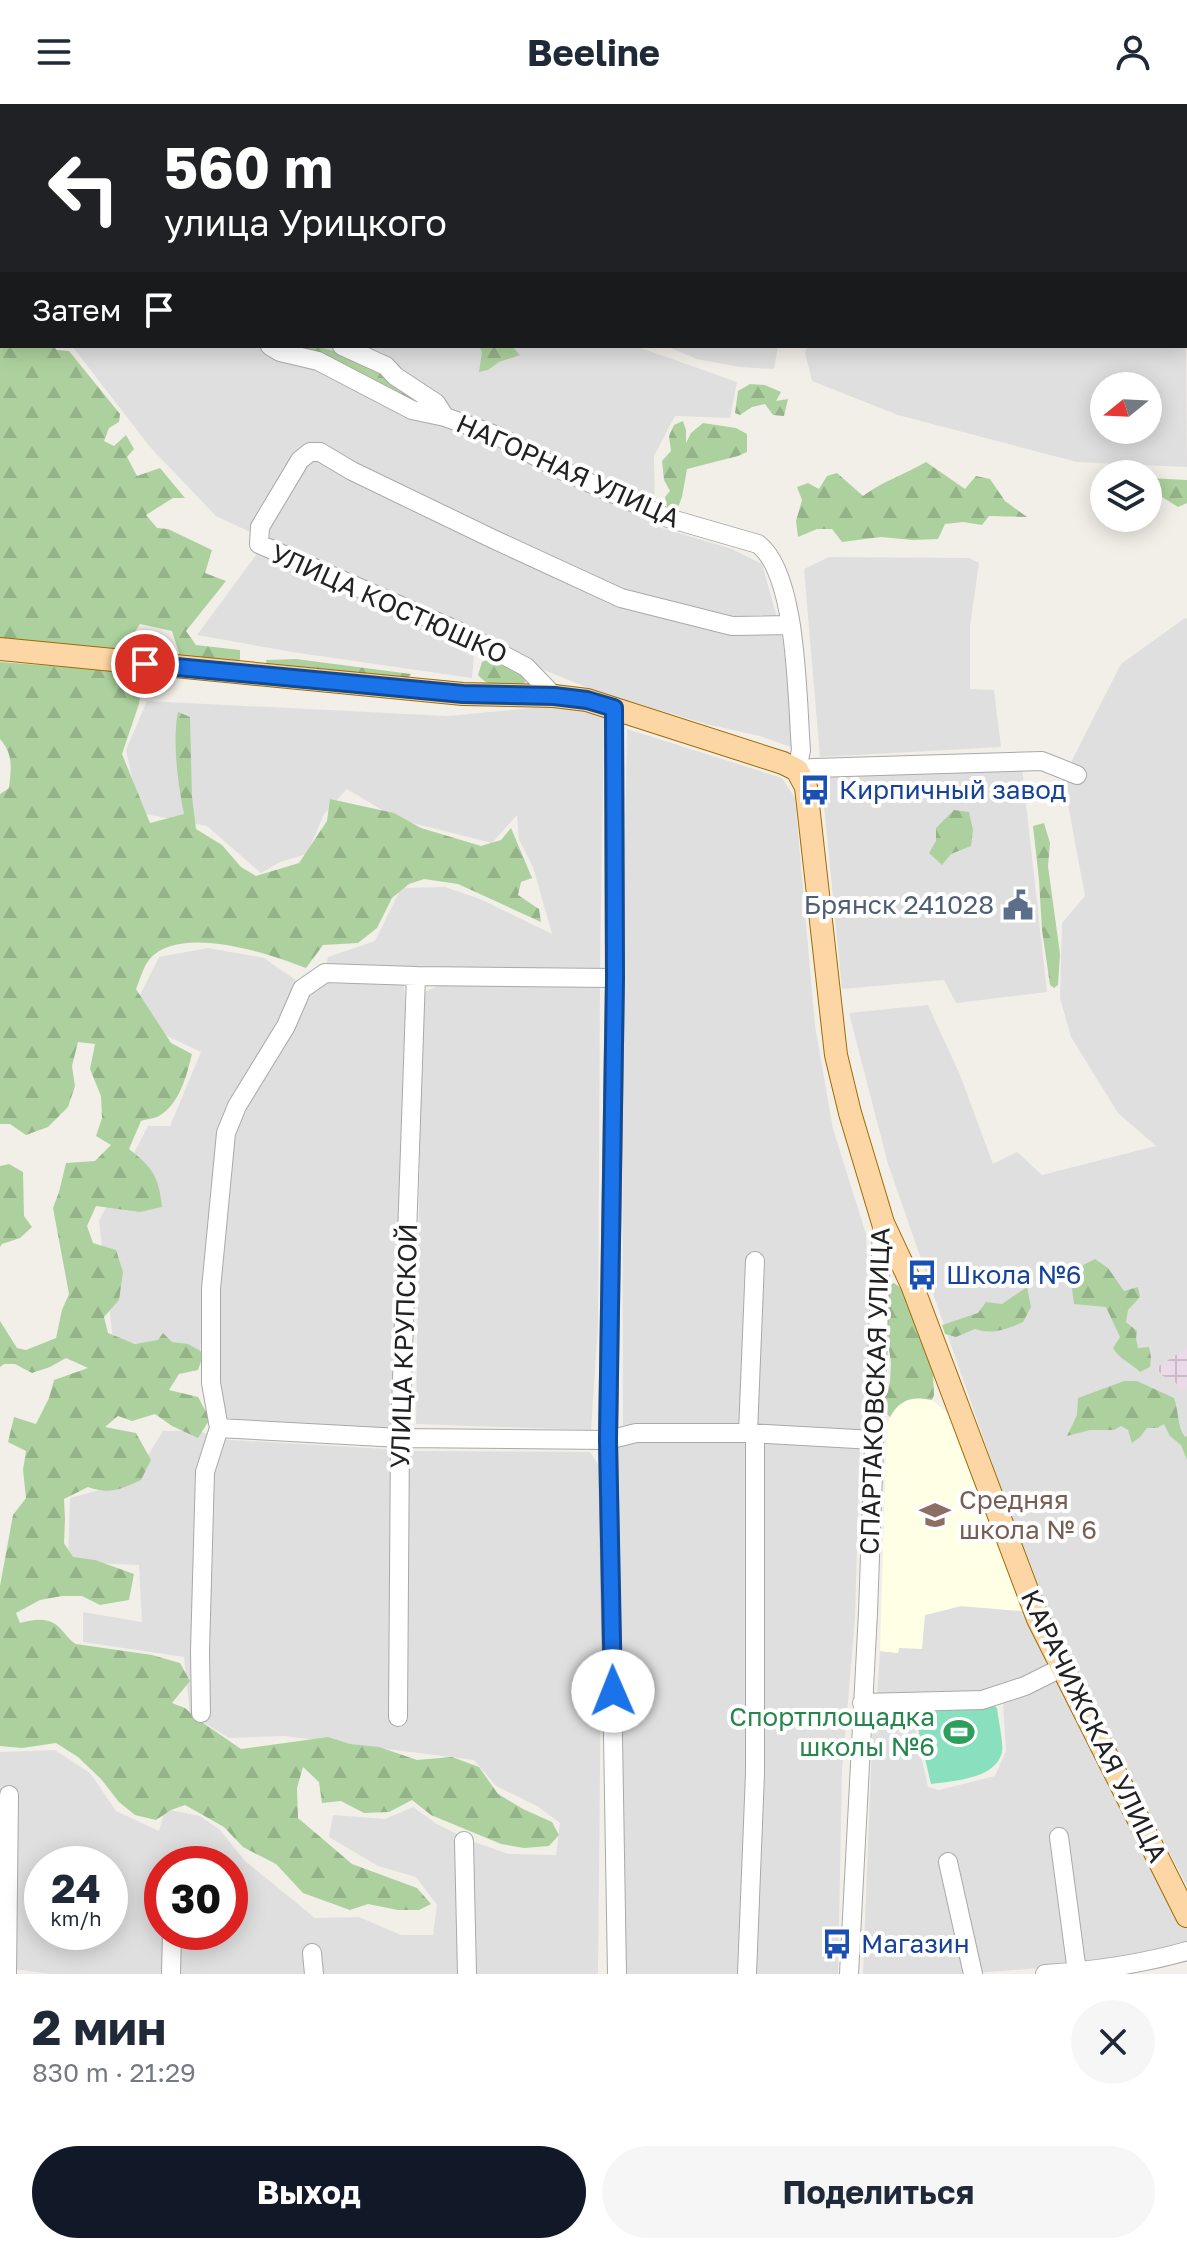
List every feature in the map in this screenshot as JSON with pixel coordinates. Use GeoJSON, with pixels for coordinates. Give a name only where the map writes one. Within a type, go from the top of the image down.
{"type":"FeatureCollection","features":[{"type":"Feature","properties":{"kind":"main road"},"geometry":{"type":"LineString","coordinates":[[0,649],[463,694],[554,696],[587,700],[797,770]]}},
{"type":"Feature","properties":{"kind":"main road","name":"СПАРТАКОВСКАЯ УЛИЦА"},"geometry":{"type":"LineString","coordinates":[[797,770],[806,787],[836,1055],[883,1223]]}},
{"type":"Feature","properties":{"kind":"main road","name":"КАРАЧИЖСКАЯ УЛИЦА"},"geometry":{"type":"LineString","coordinates":[[883,1223],[912,1285],[1038,1619],[1187,1916]]}},
{"type":"Feature","properties":{"kind":"street"},"geometry":{"type":"LineString","coordinates":[[273,348],[318,361],[412,410],[445,417]]}},
{"type":"Feature","properties":{"kind":"street","name":"НАГОРНАЯ УЛИЦА"},"geometry":{"type":"LineString","coordinates":[[346,348],[386,366],[395,376],[436,403],[445,417],[498,436],[561,470],[668,518],[758,544],[766,550],[785,594],[791,625],[801,750],[797,770]]}},
{"type":"Feature","properties":{"kind":"street","name":"УЛИЦА КОСТЮШКО"},"geometry":{"type":"LineString","coordinates":[[554,696],[526,667],[458,631],[259,544],[260,527],[300,460],[310,452],[320,452],[352,471],[621,598],[732,626],[791,625]]}},
{"type":"Feature","properties":{"kind":"street"},"geometry":{"type":"LineString","coordinates":[[614,708],[615,978],[608,1440],[617,1974]]}},
{"type":"Feature","properties":{"kind":"street"},"geometry":{"type":"LineString","coordinates":[[797,770],[1042,761],[1077,775]]}},
{"type":"Feature","properties":{"kind":"street"},"geometry":{"type":"LineString","coordinates":[[201,1713],[205,1472],[219,1428],[211,1383],[211,1289],[226,1133],[237,1106],[286,1026],[302,989],[325,973],[615,978]]}},
{"type":"Feature","properties":{"kind":"street","name":"УЛИЦА КРУПСКОЙ"},"geometry":{"type":"LineString","coordinates":[[398,1717],[400,1438],[416,976]]}},
{"type":"Feature","properties":{"kind":"street","name":"СПАРТАКОВСКАЯ УЛИЦА"},"geometry":{"type":"LineString","coordinates":[[849,1974],[868,1612],[883,1223]]}},
{"type":"Feature","properties":{"kind":"street"},"geometry":{"type":"LineString","coordinates":[[747,1974],[755,1773],[752,1434],[755,1261]]}},
{"type":"Feature","properties":{"kind":"street"},"geometry":{"type":"LineString","coordinates":[[219,1428],[400,1438],[608,1440],[636,1433],[752,1434],[874,1440]]}},
{"type":"Feature","properties":{"kind":"street"},"geometry":{"type":"LineString","coordinates":[[862,1703],[982,1700],[1025,1686],[1061,1668]]}},
{"type":"Feature","properties":{"kind":"street"},"geometry":{"type":"LineString","coordinates":[[7,1974],[9,1795]]}},
{"type":"Feature","properties":{"kind":"street"},"geometry":{"type":"LineString","coordinates":[[1059,1837],[1077,1972]]}},
{"type":"Feature","properties":{"kind":"street"},"geometry":{"type":"LineString","coordinates":[[464,1841],[467,1974]]}},
{"type":"Feature","properties":{"kind":"street"},"geometry":{"type":"LineString","coordinates":[[948,1862],[973,1974]]}},
{"type":"Feature","properties":{"kind":"street"},"geometry":{"type":"LineString","coordinates":[[171,1974],[172,1950]]}},
{"type":"Feature","properties":{"kind":"street"},"geometry":{"type":"LineString","coordinates":[[1045,1974],[1155,1960],[1187,1951]]}},
{"type":"Feature","properties":{"kind":"street"},"geometry":{"type":"LineString","coordinates":[[312,1953],[314,1974]]}},
{"type":"Feature","properties":{"kind":"shaded area"},"geometry":{"type":"Polygon","coordinates":[[[74,348],[641,348],[737,382],[730,418],[675,416],[654,456],[655,526],[732,549],[762,564],[782,636],[797,749],[601,693],[544,670],[476,632],[472,678],[197,635],[267,540],[216,516],[150,447],[74,348]]]}},
{"type":"Feature","properties":{"kind":"shaded area"},"geometry":{"type":"Polygon","coordinates":[[[671,348],[778,348],[774,369],[739,367],[697,359],[671,348]]]}},
{"type":"Feature","properties":{"kind":"shaded area"},"geometry":{"type":"Polygon","coordinates":[[[806,348],[1186,348],[1187,467],[1162,466],[1162,460],[1077,462],[898,415],[812,381],[806,348]]]}},
{"type":"Feature","properties":{"kind":"shaded area"},"geometry":{"type":"Polygon","coordinates":[[[829,557],[969,558],[979,563],[970,626],[970,689],[994,690],[1001,747],[820,757],[804,569],[829,557]]]}},
{"type":"Feature","properties":{"kind":"shaded area"},"geometry":{"type":"Polygon","coordinates":[[[1185,618],[1187,1886],[1059,1641],[1003,1494],[888,1164],[849,1013],[928,1005],[960,1075],[993,1164],[1017,1152],[1042,1175],[1156,1146],[1118,1113],[1071,1037],[1060,998],[1062,923],[1085,896],[1063,778],[1121,664],[1185,618]]]}},
{"type":"Feature","properties":{"kind":"shaded area"},"geometry":{"type":"Polygon","coordinates":[[[147,701],[447,716],[566,705],[604,712],[600,970],[326,967],[328,957],[375,941],[401,888],[445,887],[480,899],[552,934],[533,867],[519,840],[517,815],[492,843],[397,819],[347,789],[324,814],[307,854],[280,862],[261,873],[207,826],[140,813],[126,750],[147,701]]]}},
{"type":"Feature","properties":{"kind":"shaded area"},"geometry":{"type":"Polygon","coordinates":[[[627,729],[782,778],[795,798],[815,1026],[833,1129],[866,1234],[869,1328],[861,1434],[623,1425],[622,1004],[627,729]]]}},
{"type":"Feature","properties":{"kind":"shaded area"},"geometry":{"type":"Polygon","coordinates":[[[1022,768],[1047,992],[956,1003],[944,980],[842,989],[821,775],[1022,768]]]}},
{"type":"Feature","properties":{"kind":"shaded area"},"geometry":{"type":"Polygon","coordinates":[[[208,948],[264,958],[297,981],[217,1143],[200,1354],[113,1340],[99,1221],[148,1126],[170,1126],[201,1052],[152,1029],[140,995],[159,957],[208,948]]]}},
{"type":"Feature","properties":{"kind":"shaded area"},"geometry":{"type":"Polygon","coordinates":[[[323,983],[404,985],[406,1017],[397,1428],[380,1433],[227,1425],[217,1389],[217,1280],[231,1139],[307,992],[323,983]]]}},
{"type":"Feature","properties":{"kind":"shaded area"},"geometry":{"type":"Polygon","coordinates":[[[445,983],[600,986],[598,1324],[591,1430],[416,1424],[422,993],[445,983]]]}},
{"type":"Feature","properties":{"kind":"shaded area"},"geometry":{"type":"Polygon","coordinates":[[[1187,1348],[1187,1388],[1181,1391],[1174,1380],[1163,1376],[1156,1368],[1187,1348]]]}},
{"type":"Feature","properties":{"kind":"shaded area","name":"Средняя школа № 6"},"geometry":{"type":"Polygon","coordinates":[[[912,1397],[932,1400],[948,1413],[1022,1611],[961,1606],[925,1615],[922,1649],[899,1648],[898,1653],[880,1651],[887,1424],[895,1408],[912,1397]]]}},
{"type":"Feature","properties":{"kind":"shaded area"},"geometry":{"type":"Polygon","coordinates":[[[163,1431],[198,1431],[231,1440],[420,1451],[590,1452],[603,1472],[598,1974],[50,1974],[6,1968],[0,1974],[0,1752],[55,1750],[90,1773],[116,1811],[159,1831],[165,1809],[200,1816],[220,1830],[233,1846],[144,1846],[144,1950],[248,1950],[248,1863],[315,1918],[359,1917],[401,1935],[433,1935],[437,1905],[416,1877],[378,1866],[329,1837],[333,1815],[385,1819],[413,1807],[437,1824],[471,1841],[509,1854],[556,1855],[560,1823],[537,1806],[496,1786],[474,1760],[284,1736],[229,1738],[190,1714],[184,1657],[83,1642],[83,1612],[142,1622],[139,1565],[68,1562],[70,1498],[132,1481],[163,1431]]]}},
{"type":"Feature","properties":{"kind":"shaded area"},"geometry":{"type":"Polygon","coordinates":[[[632,1438],[860,1445],[855,1618],[842,1771],[838,1974],[624,1974],[616,1450],[632,1438]]]}},
{"type":"Feature","properties":{"kind":"shaded area"},"geometry":{"type":"Polygon","coordinates":[[[961,1606],[1022,1611],[1049,1669],[1006,1688],[960,1696],[877,1697],[880,1651],[898,1653],[924,1615],[961,1606]]]}},
{"type":"Feature","properties":{"kind":"shaded area"},"geometry":{"type":"Polygon","coordinates":[[[1056,1681],[1177,1905],[1187,1928],[1187,1947],[1081,1965],[961,1974],[863,1974],[873,1716],[878,1712],[904,1707],[911,1710],[928,1787],[939,1790],[995,1776],[1006,1751],[1003,1702],[1056,1681]]]}},
{"type":"Feature","properties":{"kind":"green space"},"geometry":{"type":"Polygon","coordinates":[[[0,348],[55,348],[69,351],[120,414],[119,422],[109,428],[104,441],[114,446],[126,435],[134,449],[127,457],[137,476],[160,468],[185,498],[173,498],[146,515],[157,528],[168,529],[212,550],[205,573],[226,581],[186,631],[196,645],[240,650],[240,661],[181,659],[172,631],[140,624],[124,649],[0,639],[0,348]]]}},
{"type":"Feature","properties":{"kind":"green space"},"geometry":{"type":"Polygon","coordinates":[[[281,348],[323,348],[349,355],[381,369],[416,400],[409,401],[281,348]]]}},
{"type":"Feature","properties":{"kind":"green space"},"geometry":{"type":"Polygon","coordinates":[[[480,348],[514,348],[520,355],[479,372],[480,348]]]}},
{"type":"Feature","properties":{"kind":"green space"},"geometry":{"type":"Polygon","coordinates":[[[750,384],[765,385],[781,392],[776,401],[788,399],[784,416],[773,415],[765,404],[752,407],[740,415],[735,413],[738,391],[750,384]]]}},
{"type":"Feature","properties":{"kind":"green space"},"geometry":{"type":"Polygon","coordinates":[[[683,421],[686,443],[691,433],[703,423],[736,428],[747,434],[747,452],[687,469],[675,515],[668,511],[665,497],[670,491],[664,480],[662,461],[671,451],[669,436],[674,425],[683,421]]]}},
{"type":"Feature","properties":{"kind":"green space"},"geometry":{"type":"Polygon","coordinates":[[[926,462],[965,489],[976,476],[990,479],[1005,501],[1027,517],[989,516],[982,525],[963,522],[945,524],[938,539],[881,537],[842,542],[832,529],[817,529],[798,537],[796,521],[802,500],[797,487],[808,483],[819,489],[827,476],[837,473],[863,496],[926,462]]]}},
{"type":"Feature","properties":{"kind":"green space"},"geometry":{"type":"Polygon","coordinates":[[[1162,479],[1187,480],[1187,503],[1178,507],[1162,497],[1162,479]]]}},
{"type":"Feature","properties":{"kind":"green space"},"geometry":{"type":"Polygon","coordinates":[[[491,658],[517,669],[526,682],[500,687],[483,680],[478,675],[482,662],[491,658]]]}},
{"type":"Feature","properties":{"kind":"green space"},"geometry":{"type":"Polygon","coordinates":[[[296,659],[411,674],[405,682],[267,666],[266,660],[296,659]]]}},
{"type":"Feature","properties":{"kind":"green space"},"geometry":{"type":"Polygon","coordinates":[[[0,662],[130,672],[142,684],[139,704],[122,754],[150,823],[184,814],[176,763],[178,712],[190,717],[196,829],[222,845],[241,867],[256,876],[299,863],[327,821],[330,799],[394,813],[421,828],[481,846],[501,840],[511,828],[532,878],[521,882],[518,895],[539,909],[541,922],[458,884],[424,879],[409,884],[392,898],[377,928],[358,943],[323,945],[306,968],[249,950],[202,943],[163,949],[149,960],[136,989],[171,1043],[192,1054],[182,1088],[172,1104],[159,1116],[141,1121],[129,1149],[153,1174],[162,1207],[140,1212],[96,1206],[87,1226],[93,1243],[116,1250],[123,1272],[119,1300],[104,1317],[108,1333],[135,1344],[158,1340],[163,1333],[172,1342],[188,1344],[204,1353],[198,1370],[179,1374],[169,1390],[198,1397],[210,1419],[198,1438],[155,1414],[132,1421],[118,1416],[105,1427],[136,1433],[151,1460],[141,1480],[115,1490],[88,1487],[64,1499],[64,1543],[73,1557],[95,1560],[134,1574],[129,1600],[100,1605],[82,1596],[62,1596],[40,1600],[16,1613],[20,1623],[38,1620],[51,1622],[76,1644],[152,1655],[180,1663],[190,1681],[172,1703],[185,1708],[241,1749],[328,1737],[350,1744],[379,1747],[417,1760],[452,1757],[479,1767],[498,1794],[552,1822],[559,1835],[549,1846],[524,1848],[501,1844],[431,1815],[412,1800],[389,1812],[364,1813],[341,1801],[322,1803],[319,1782],[303,1767],[297,1788],[298,1818],[352,1864],[417,1888],[431,1904],[419,1910],[398,1910],[368,1904],[350,1910],[303,1893],[276,1864],[248,1850],[248,1846],[242,1846],[224,1827],[185,1805],[156,1820],[135,1815],[78,1757],[56,1743],[22,1748],[0,1746],[0,1586],[13,1515],[26,1498],[23,1470],[26,1451],[8,1442],[14,1417],[36,1424],[54,1380],[88,1368],[66,1358],[32,1373],[15,1364],[0,1367],[0,1321],[17,1348],[26,1350],[56,1338],[69,1294],[53,1208],[66,1163],[95,1161],[111,1145],[96,1136],[102,1118],[101,1096],[90,1069],[95,1044],[78,1042],[72,1066],[75,1086],[68,1107],[48,1127],[26,1135],[10,1124],[0,1124],[0,794],[9,788],[11,768],[8,751],[0,739],[0,662]]]}},
{"type":"Feature","properties":{"kind":"green space"},"geometry":{"type":"Polygon","coordinates":[[[954,810],[969,812],[973,830],[971,846],[951,854],[942,865],[929,853],[936,841],[936,828],[954,810]]]}},
{"type":"Feature","properties":{"kind":"green space"},"geometry":{"type":"Polygon","coordinates":[[[1044,823],[1050,843],[1048,866],[1060,954],[1058,985],[1054,988],[1050,985],[1042,930],[1033,826],[1044,823]]]}},
{"type":"Feature","properties":{"kind":"green space"},"geometry":{"type":"Polygon","coordinates":[[[9,1164],[23,1172],[24,1216],[32,1227],[20,1238],[0,1247],[0,1166],[9,1164]]]}},
{"type":"Feature","properties":{"kind":"green space"},"geometry":{"type":"Polygon","coordinates":[[[1095,1259],[1108,1268],[1124,1291],[1138,1287],[1140,1297],[1128,1310],[1126,1322],[1137,1331],[1138,1348],[1149,1347],[1150,1367],[1140,1372],[1113,1348],[1120,1337],[1106,1307],[1074,1304],[1071,1281],[1082,1278],[1083,1265],[1095,1259]]]}},
{"type":"Feature","properties":{"kind":"green space"},"geometry":{"type":"Polygon","coordinates":[[[894,1283],[904,1290],[933,1374],[934,1395],[932,1400],[918,1398],[902,1403],[890,1417],[885,1412],[891,1363],[886,1326],[889,1285],[894,1283]]]}},
{"type":"Feature","properties":{"kind":"green space"},"geometry":{"type":"Polygon","coordinates":[[[1027,1287],[1031,1307],[1023,1322],[999,1330],[975,1329],[956,1337],[945,1334],[942,1325],[978,1313],[986,1302],[1002,1304],[1027,1287]]]}},
{"type":"Feature","properties":{"kind":"green space"},"geometry":{"type":"Polygon","coordinates":[[[1124,1381],[1137,1381],[1174,1398],[1181,1429],[1187,1436],[1187,1460],[1181,1445],[1170,1436],[1164,1424],[1147,1428],[1132,1443],[1128,1430],[1121,1426],[1114,1430],[1090,1430],[1067,1436],[1077,1415],[1078,1398],[1124,1381]]]}},
{"type":"Feature","properties":{"kind":"green space","name":"Спортплощадка школы №6"},"geometry":{"type":"Polygon","coordinates":[[[991,1703],[997,1708],[1002,1738],[998,1761],[972,1777],[931,1784],[914,1712],[991,1703]]]}},
{"type":"Feature","properties":{"kind":"place","name":"Кирпичный завод"},"geometry":{"type":"Point","coordinates":[815,790]}},
{"type":"Feature","properties":{"kind":"place","name":"Брянск 241028"},"geometry":{"type":"Point","coordinates":[1018,905]}},
{"type":"Feature","properties":{"kind":"place","name":"Школа №6"},"geometry":{"type":"Point","coordinates":[922,1275]}},
{"type":"Feature","properties":{"kind":"place","name":"Средняя школа № 6"},"geometry":{"type":"Point","coordinates":[935,1515]}},
{"type":"Feature","properties":{"kind":"place","name":"Спортплощадка школы №6"},"geometry":{"type":"Point","coordinates":[959,1732]}},
{"type":"Feature","properties":{"kind":"place","name":"Магазин"},"geometry":{"type":"Point","coordinates":[837,1944]}},
{"type":"Feature","properties":{"kind":"route"},"geometry":{"type":"LineString","coordinates":[[145,664],[463,694],[554,696],[587,700],[614,708],[615,978],[608,1440],[613,1691]]}}]}
